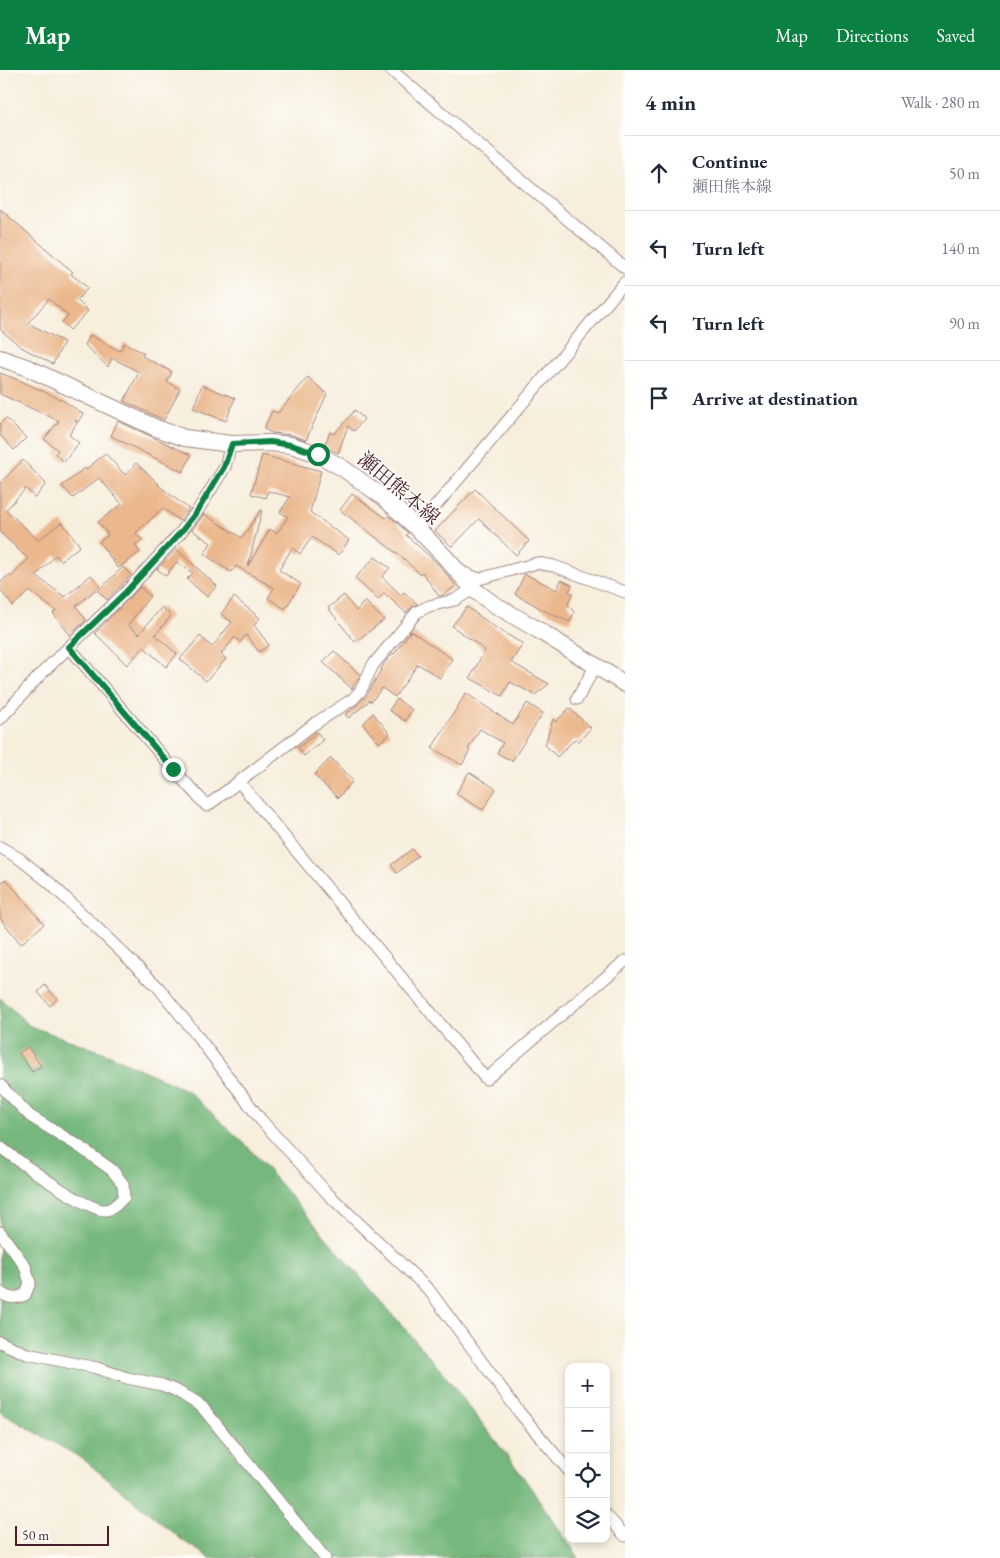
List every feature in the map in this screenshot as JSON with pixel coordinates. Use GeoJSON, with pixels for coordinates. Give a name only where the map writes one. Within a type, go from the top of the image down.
{"type":"FeatureCollection","features":[{"type":"Feature","properties":{"kind":"main road","name":"瀬田熊本線"},"geometry":{"type":"LineString","coordinates":[[0,358],[26,367],[156,428],[186,438],[232,444],[270,442],[291,445],[318,454],[383,498],[417,528],[473,589],[492,603],[625,684]]}},
{"type":"Feature","properties":{"kind":"street"},"geometry":{"type":"LineString","coordinates":[[391,70],[625,268]]}},
{"type":"Feature","properties":{"kind":"street"},"geometry":{"type":"LineString","coordinates":[[417,528],[625,282]]}},
{"type":"Feature","properties":{"kind":"street"},"geometry":{"type":"LineString","coordinates":[[0,718],[124,594],[181,532],[198,510],[224,467],[232,444]]}},
{"type":"Feature","properties":{"kind":"street"},"geometry":{"type":"LineString","coordinates":[[457,570],[479,578],[537,563],[554,566],[624,590]]}},
{"type":"Feature","properties":{"kind":"street"},"geometry":{"type":"LineString","coordinates":[[69,647],[207,806],[322,718],[353,699],[373,665],[416,612],[430,606],[455,600],[473,589]]}},
{"type":"Feature","properties":{"kind":"street"},"geometry":{"type":"LineString","coordinates":[[577,698],[596,665]]}},
{"type":"Feature","properties":{"kind":"street"},"geometry":{"type":"LineString","coordinates":[[239,782],[486,1079],[625,961]]}},
{"type":"Feature","properties":{"kind":"street"},"geometry":{"type":"LineString","coordinates":[[0,847],[20,859],[50,883],[158,987],[196,1033],[261,1120],[328,1194],[429,1290],[519,1412],[565,1466]]}},
{"type":"Feature","properties":{"kind":"street"},"geometry":{"type":"LineString","coordinates":[[0,1085],[30,1116],[77,1144],[112,1170],[123,1184],[124,1197],[117,1205],[108,1210],[92,1207],[25,1166],[0,1147]]}},
{"type":"Feature","properties":{"kind":"street"},"geometry":{"type":"LineString","coordinates":[[0,1232],[25,1266],[30,1284],[25,1295],[15,1299],[0,1292]]}},
{"type":"Feature","properties":{"kind":"street"},"geometry":{"type":"LineString","coordinates":[[0,1342],[27,1354],[97,1368],[127,1378],[177,1390],[202,1407],[325,1558]]}},
{"type":"Feature","properties":{"kind":"street"},"geometry":{"type":"LineString","coordinates":[[610,1519],[625,1536]]}},
{"type":"Feature","properties":{"kind":"green space"},"geometry":{"type":"Polygon","coordinates":[[[0,998],[30,1026],[108,1054],[188,1091],[248,1147],[444,1374],[524,1478],[565,1538],[565,1543],[569,1543],[579,1558],[210,1558],[182,1540],[83,1459],[0,1412],[0,998]]]}},
{"type":"Feature","properties":{"kind":"building"},"geometry":{"type":"Polygon","coordinates":[[[0,209],[73,272],[71,274],[88,288],[77,300],[88,311],[70,330],[62,322],[68,316],[49,299],[28,323],[64,342],[53,364],[21,347],[0,329],[0,209]]]}},
{"type":"Feature","properties":{"kind":"building"},"geometry":{"type":"Polygon","coordinates":[[[90,335],[120,351],[124,343],[144,353],[142,356],[172,372],[167,382],[180,389],[164,420],[124,401],[139,372],[112,358],[108,367],[85,345],[90,335]]]}},
{"type":"Feature","properties":{"kind":"building"},"geometry":{"type":"Polygon","coordinates":[[[0,373],[64,401],[83,414],[78,422],[75,420],[77,423],[69,435],[79,443],[64,462],[55,454],[58,450],[44,439],[59,421],[0,394],[0,373]]]}},
{"type":"Feature","properties":{"kind":"building"},"geometry":{"type":"Polygon","coordinates":[[[308,377],[327,394],[306,440],[292,435],[272,433],[264,429],[272,411],[278,413],[308,377]]]}},
{"type":"Feature","properties":{"kind":"building"},"geometry":{"type":"Polygon","coordinates":[[[202,385],[235,398],[226,421],[193,408],[202,385]]]}},
{"type":"Feature","properties":{"kind":"building"},"geometry":{"type":"Polygon","coordinates":[[[355,410],[364,419],[354,431],[348,426],[338,453],[324,446],[330,432],[334,434],[355,410]]]}},
{"type":"Feature","properties":{"kind":"building"},"geometry":{"type":"Polygon","coordinates":[[[6,418],[26,438],[14,450],[0,435],[0,424],[6,418]]]}},
{"type":"Feature","properties":{"kind":"building"},"geometry":{"type":"Polygon","coordinates":[[[118,421],[191,455],[183,472],[111,436],[118,421]]]}},
{"type":"Feature","properties":{"kind":"building"},"geometry":{"type":"Polygon","coordinates":[[[105,453],[125,475],[136,463],[158,485],[189,509],[180,521],[163,508],[136,533],[142,540],[135,545],[140,552],[118,568],[99,542],[108,535],[98,522],[122,504],[99,478],[73,498],[62,486],[85,468],[86,470],[105,453]]]}},
{"type":"Feature","properties":{"kind":"building"},"geometry":{"type":"Polygon","coordinates":[[[262,455],[321,471],[310,512],[349,540],[339,555],[312,537],[300,554],[292,548],[279,570],[301,584],[285,609],[268,598],[274,588],[236,566],[231,572],[204,554],[211,543],[192,530],[204,514],[242,538],[262,510],[248,566],[270,529],[277,533],[288,517],[280,512],[290,497],[268,491],[266,498],[251,494],[262,455]]]}},
{"type":"Feature","properties":{"kind":"building"},"geometry":{"type":"Polygon","coordinates":[[[23,460],[46,484],[35,498],[26,488],[6,510],[38,540],[62,522],[80,546],[61,561],[56,555],[36,576],[65,597],[91,575],[100,586],[76,606],[86,620],[70,635],[53,613],[56,611],[30,591],[13,606],[0,590],[0,583],[9,575],[11,577],[28,559],[0,532],[0,483],[23,460]]]}},
{"type":"Feature","properties":{"kind":"building"},"geometry":{"type":"Polygon","coordinates":[[[475,489],[529,541],[516,555],[479,519],[452,547],[435,531],[475,489]]]}},
{"type":"Feature","properties":{"kind":"building"},"geometry":{"type":"Polygon","coordinates":[[[352,494],[386,518],[388,516],[394,520],[408,533],[406,535],[439,565],[456,586],[439,596],[422,572],[420,574],[403,558],[340,510],[352,494]]]}},
{"type":"Feature","properties":{"kind":"building"},"geometry":{"type":"Polygon","coordinates":[[[176,549],[217,586],[207,597],[187,579],[193,573],[176,562],[166,576],[157,569],[176,549]]]}},
{"type":"Feature","properties":{"kind":"building"},"geometry":{"type":"Polygon","coordinates":[[[375,557],[390,568],[382,577],[401,595],[404,592],[417,604],[406,613],[384,593],[378,600],[355,578],[375,557]]]}},
{"type":"Feature","properties":{"kind":"building"},"geometry":{"type":"Polygon","coordinates":[[[123,567],[131,575],[107,600],[98,591],[123,567]]]}},
{"type":"Feature","properties":{"kind":"building"},"geometry":{"type":"Polygon","coordinates":[[[525,574],[557,590],[561,580],[572,585],[569,592],[573,593],[568,604],[574,612],[570,622],[547,612],[515,594],[525,574]]]}},
{"type":"Feature","properties":{"kind":"building"},"geometry":{"type":"Polygon","coordinates":[[[140,587],[150,596],[128,625],[139,634],[162,607],[171,616],[155,635],[177,654],[166,667],[144,647],[127,665],[95,633],[140,587]]]}},
{"type":"Feature","properties":{"kind":"building"},"geometry":{"type":"Polygon","coordinates":[[[344,595],[356,611],[365,601],[384,620],[355,642],[328,608],[344,595]]]}},
{"type":"Feature","properties":{"kind":"building"},"geometry":{"type":"Polygon","coordinates":[[[234,597],[260,618],[254,625],[269,645],[259,652],[246,635],[240,642],[235,637],[221,654],[226,659],[206,681],[180,659],[200,636],[212,647],[232,622],[221,614],[234,597]]]}},
{"type":"Feature","properties":{"kind":"building"},"geometry":{"type":"Polygon","coordinates":[[[467,607],[496,628],[523,644],[511,662],[549,684],[535,695],[510,682],[502,696],[470,678],[485,650],[452,626],[467,607]]]}},
{"type":"Feature","properties":{"kind":"building"},"geometry":{"type":"Polygon","coordinates":[[[411,631],[452,659],[440,678],[418,664],[395,697],[382,688],[371,702],[370,700],[349,718],[345,715],[367,695],[384,664],[411,631]]]}},
{"type":"Feature","properties":{"kind":"building"},"geometry":{"type":"Polygon","coordinates":[[[334,651],[360,675],[352,689],[323,662],[334,651]]]}},
{"type":"Feature","properties":{"kind":"building"},"geometry":{"type":"Polygon","coordinates":[[[466,693],[513,725],[527,703],[543,713],[512,761],[497,753],[503,743],[480,729],[468,749],[470,750],[462,765],[432,748],[466,693]]]}},
{"type":"Feature","properties":{"kind":"building"},"geometry":{"type":"Polygon","coordinates":[[[397,699],[412,710],[405,721],[389,710],[397,699]]]}},
{"type":"Feature","properties":{"kind":"building"},"geometry":{"type":"Polygon","coordinates":[[[569,708],[591,728],[578,742],[575,739],[557,757],[545,745],[553,719],[556,722],[569,708]]]}},
{"type":"Feature","properties":{"kind":"building"},"geometry":{"type":"Polygon","coordinates":[[[373,713],[390,734],[379,743],[363,724],[373,713]]]}},
{"type":"Feature","properties":{"kind":"building"},"geometry":{"type":"Polygon","coordinates":[[[317,732],[323,740],[304,756],[298,748],[317,732]]]}},
{"type":"Feature","properties":{"kind":"building"},"geometry":{"type":"Polygon","coordinates":[[[331,758],[353,781],[338,798],[314,775],[331,758]]]}},
{"type":"Feature","properties":{"kind":"building"},"geometry":{"type":"Polygon","coordinates":[[[469,772],[496,789],[483,810],[456,794],[469,772]]]}},
{"type":"Feature","properties":{"kind":"building"},"geometry":{"type":"Polygon","coordinates":[[[412,849],[418,856],[397,873],[391,865],[412,849]]]}},
{"type":"Feature","properties":{"kind":"building"},"geometry":{"type":"Polygon","coordinates":[[[6,879],[44,924],[21,944],[0,918],[0,884],[6,879]]]}},
{"type":"Feature","properties":{"kind":"building"},"geometry":{"type":"Polygon","coordinates":[[[45,985],[57,999],[50,1006],[38,992],[45,985]]]}},
{"type":"Feature","properties":{"kind":"building"},"geometry":{"type":"Polygon","coordinates":[[[28,1047],[41,1066],[32,1072],[19,1053],[28,1047]]]}},
{"type":"Feature","properties":{"kind":"route"},"geometry":{"type":"LineString","coordinates":[[173,769],[69,647],[124,594],[181,532],[198,510],[224,467],[232,444],[270,442],[291,445],[318,454]]}}]}
